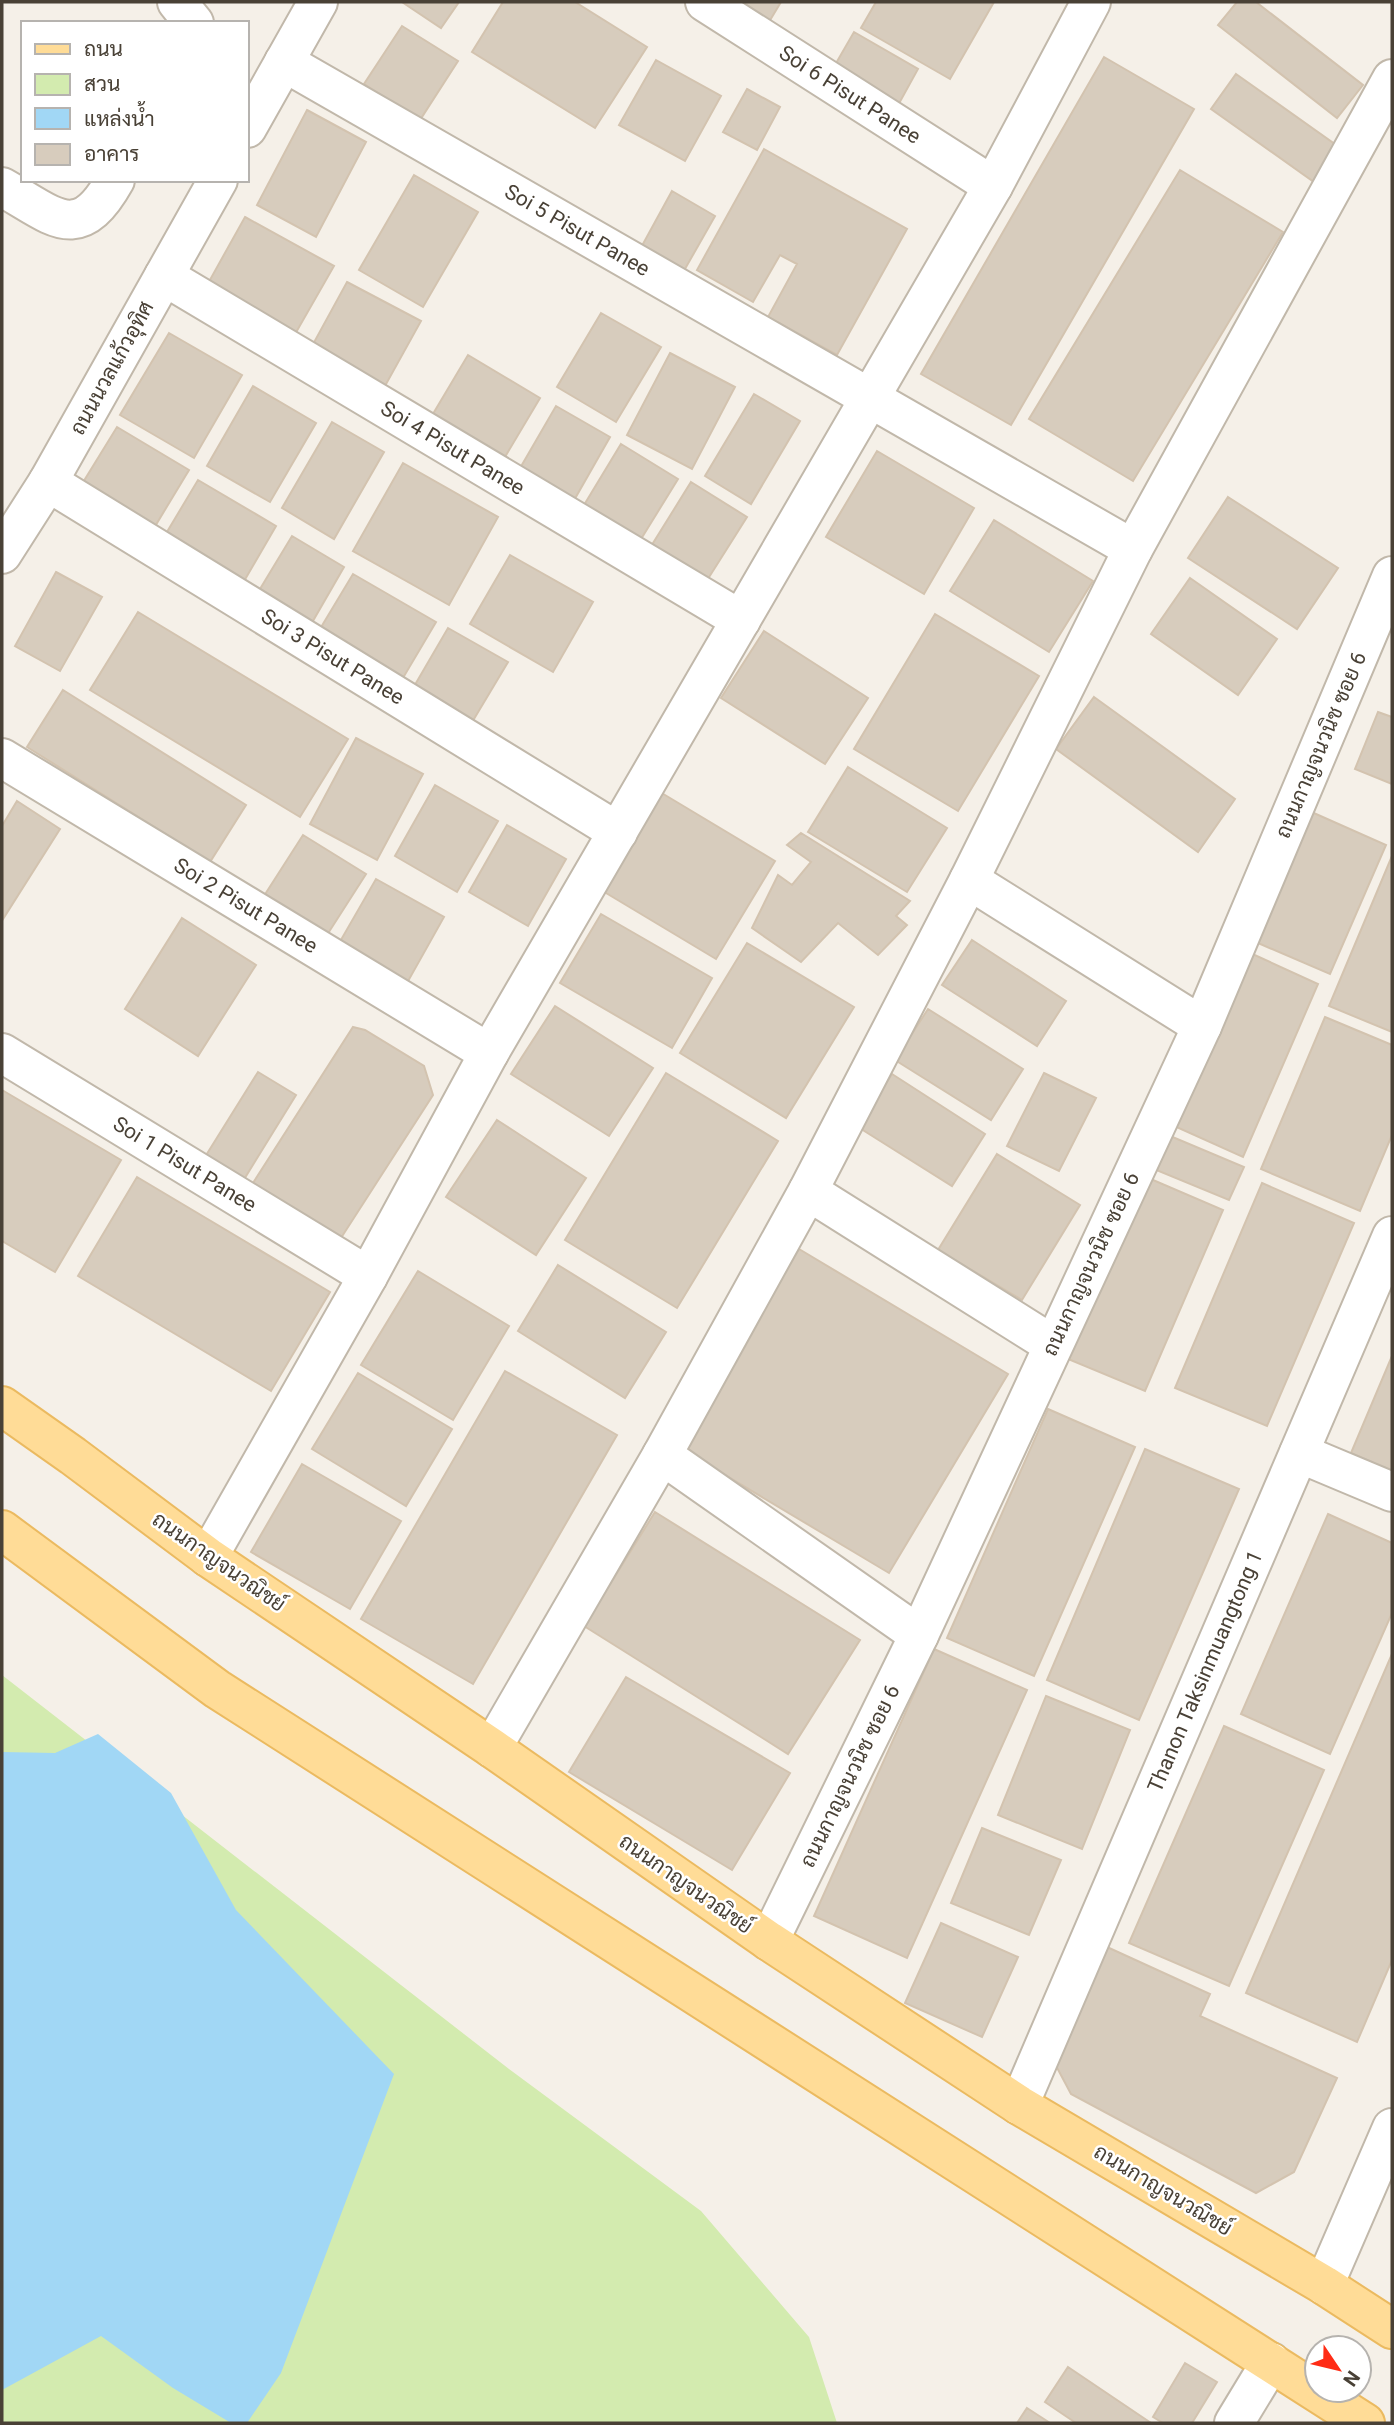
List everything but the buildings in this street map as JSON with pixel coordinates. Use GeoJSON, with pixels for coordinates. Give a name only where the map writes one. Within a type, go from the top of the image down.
{"type":"FeatureCollection","features":[{"type":"Feature","properties":{"kind":"main road","name":"ถนนกาญจนวณิชย์"},"geometry":{"type":"LineString","coordinates":[[2,1406],[208,1557],[492,1748],[769,1941],[1019,2105],[1324,2285],[1392,2329]]}},
{"type":"Feature","properties":{"kind":"main road"},"geometry":{"type":"LineString","coordinates":[[2,1530],[217,1689],[1365,2423]]}},
{"type":"Feature","properties":{"kind":"street"},"geometry":{"type":"LineString","coordinates":[[177,2],[192,21]]}},
{"type":"Feature","properties":{"kind":"street"},"geometry":{"type":"LineString","coordinates":[[251,106],[284,62],[318,2]]}},
{"type":"Feature","properties":{"kind":"street","name":"Soi 6 Pisut Panee"},"geometry":{"type":"LineString","coordinates":[[705,2],[993,187]]}},
{"type":"Feature","properties":{"kind":"street"},"geometry":{"type":"LineString","coordinates":[[208,1557],[368,1276],[489,1053],[993,187],[1091,2]]}},
{"type":"Feature","properties":{"kind":"street","name":"Soi 5 Pisut Panee"},"geometry":{"type":"LineString","coordinates":[[284,62],[1133,549]]}},
{"type":"Feature","properties":{"kind":"street"},"geometry":{"type":"LineString","coordinates":[[492,1748],[662,1455],[808,1191],[968,880],[1133,549],[1392,79]]}},
{"type":"Feature","properties":{"kind":"street"},"geometry":{"type":"LineString","coordinates":[[2,187],[58,218],[75,221],[91,214],[103,202],[114,182]]}},
{"type":"Feature","properties":{"kind":"street","name":"ถนนนวลแก้วอุทิศ"},"geometry":{"type":"LineString","coordinates":[[2,554],[48,482],[217,182]]}},
{"type":"Feature","properties":{"kind":"street","name":"Soi 4 Pisut Panee"},"geometry":{"type":"LineString","coordinates":[[164,276],[741,620]]}},
{"type":"Feature","properties":{"kind":"street","name":"Soi 3 Pisut Panee"},"geometry":{"type":"LineString","coordinates":[[48,482],[618,832]]}},
{"type":"Feature","properties":{"kind":"street","name":"ถนนกาญจนวนิช ซอย 6"},"geometry":{"type":"LineString","coordinates":[[769,1941],[919,1635],[1202,1026],[1392,576]]}},
{"type":"Feature","properties":{"kind":"street","name":"Soi 2 Pisut Panee"},"geometry":{"type":"LineString","coordinates":[[2,758],[489,1053]]}},
{"type":"Feature","properties":{"kind":"street"},"geometry":{"type":"LineString","coordinates":[[968,880],[1202,1026]]}},
{"type":"Feature","properties":{"kind":"street","name":"Soi 1 Pisut Panee"},"geometry":{"type":"LineString","coordinates":[[2,1053],[368,1276]]}},
{"type":"Feature","properties":{"kind":"street"},"geometry":{"type":"LineString","coordinates":[[808,1191],[1053,1345]]}},
{"type":"Feature","properties":{"kind":"street","name":"Thanon Taksinmuangtong 1"},"geometry":{"type":"LineString","coordinates":[[1019,2105],[1392,1236]]}},
{"type":"Feature","properties":{"kind":"street"},"geometry":{"type":"LineString","coordinates":[[1299,1453],[1392,1492]]}},
{"type":"Feature","properties":{"kind":"street"},"geometry":{"type":"LineString","coordinates":[[662,1455],[919,1635]]}},
{"type":"Feature","properties":{"kind":"street"},"geometry":{"type":"LineString","coordinates":[[1324,2285],[1392,2128]]}},
{"type":"Feature","properties":{"kind":"street"},"geometry":{"type":"LineString","coordinates":[[1234,2423],[1271,2362]]}},
{"type":"Feature","properties":{"kind":"green space"},"geometry":{"type":"Polygon","coordinates":[[[2,1675],[509,2069],[701,2211],[809,2337],[837,2423],[2,2423],[2,1675]]]}},
{"type":"Feature","properties":{"kind":"water"},"geometry":{"type":"Polygon","coordinates":[[[98,1734],[171,1793],[236,1910],[394,2074],[281,2373],[247,2423],[231,2423],[173,2388],[101,2336],[2,2390],[2,1752],[55,1753],[98,1734]]]}}]}
